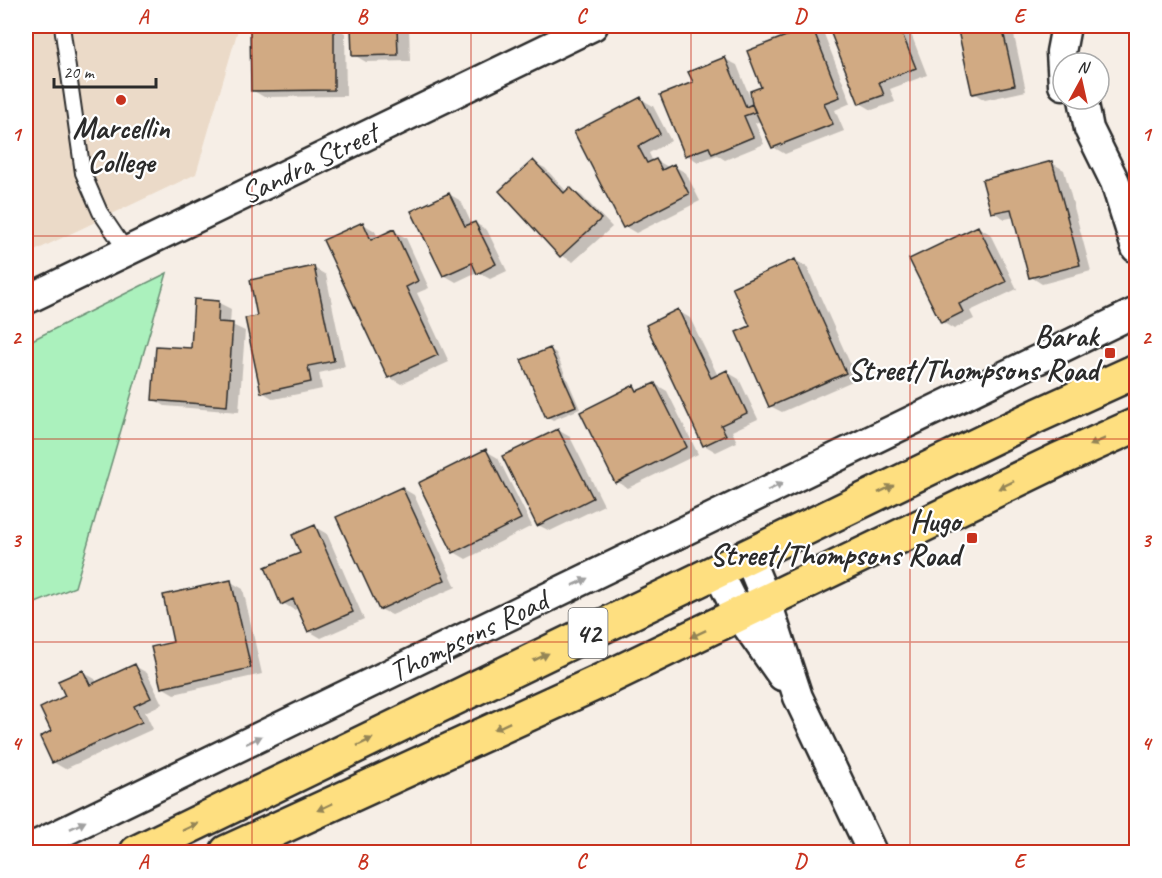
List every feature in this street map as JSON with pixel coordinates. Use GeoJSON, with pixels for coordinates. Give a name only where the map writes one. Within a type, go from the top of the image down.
{"type":"FeatureCollection","features":[{"type":"Feature","properties":{"kind":"main road","name":"Thompsons Road"},"geometry":{"type":"LineString","coordinates":[[137,852],[1029,420],[1137,371]]}},
{"type":"Feature","properties":{"kind":"main road","name":"42"},"geometry":{"type":"LineString","coordinates":[[227,852],[753,608],[1058,460],[1137,425]]}},
{"type":"Feature","properties":{"kind":"street","name":"Sandra Street"},"geometry":{"type":"LineString","coordinates":[[26,300],[127,252],[557,33],[593,26]]}},
{"type":"Feature","properties":{"kind":"street"},"geometry":{"type":"LineString","coordinates":[[1060,51],[1066,26]]}},
{"type":"Feature","properties":{"kind":"street"},"geometry":{"type":"LineString","coordinates":[[1080,51],[1082,26]]}},
{"type":"Feature","properties":{"kind":"street"},"geometry":{"type":"LineString","coordinates":[[1073,111],[1089,129]]}},
{"type":"Feature","properties":{"kind":"street"},"geometry":{"type":"LineString","coordinates":[[1085,111],[1089,129],[1115,182],[1137,248]]}},
{"type":"Feature","properties":{"kind":"street"},"geometry":{"type":"LineString","coordinates":[[1115,182],[1137,213]]}},
{"type":"Feature","properties":{"kind":"street","name":"Thompsons Road"},"geometry":{"type":"LineString","coordinates":[[26,850],[1137,312]]}},
{"type":"Feature","properties":{"kind":"street"},"geometry":{"type":"LineString","coordinates":[[748,556],[753,608]]}},
{"type":"Feature","properties":{"kind":"street"},"geometry":{"type":"LineString","coordinates":[[717,571],[753,608],[872,852]]}},
{"type":"Feature","properties":{"kind":"lane"},"geometry":{"type":"LineString","coordinates":[[62,26],[83,173],[100,212],[127,252]]}},
{"type":"Feature","properties":{"kind":"shaded area","name":"Marcellin College"},"geometry":{"type":"Polygon","coordinates":[[[26,26],[239,26],[196,174],[26,255],[26,26]]]}},
{"type":"Feature","properties":{"kind":"green space"},"geometry":{"type":"Polygon","coordinates":[[[167,273],[75,587],[26,607],[26,343],[167,273]]]}},
{"type":"Feature","properties":{"kind":"building"},"geometry":{"type":"Polygon","coordinates":[[[250,26],[334,26],[334,90],[251,91],[250,26]]]}},
{"type":"Feature","properties":{"kind":"building"},"geometry":{"type":"Polygon","coordinates":[[[351,26],[397,26],[398,55],[352,56],[351,26]]]}},
{"type":"Feature","properties":{"kind":"building"},"geometry":{"type":"Polygon","coordinates":[[[812,26],[840,97],[824,103],[833,124],[772,148],[752,104],[750,91],[761,87],[747,51],[812,26]]]}},
{"type":"Feature","properties":{"kind":"building"},"geometry":{"type":"Polygon","coordinates":[[[828,26],[899,26],[916,68],[879,82],[884,95],[859,104],[828,26]]]}},
{"type":"Feature","properties":{"kind":"building"},"geometry":{"type":"Polygon","coordinates":[[[957,26],[1002,26],[1015,85],[972,94],[957,26]]]}},
{"type":"Feature","properties":{"kind":"building"},"geometry":{"type":"Polygon","coordinates":[[[725,57],[746,107],[752,104],[755,112],[744,116],[753,137],[712,154],[709,147],[685,156],[660,95],[693,82],[688,72],[725,57]]]}},
{"type":"Feature","properties":{"kind":"building"},"geometry":{"type":"Polygon","coordinates":[[[1136,84],[1136,108],[1131,85],[1136,84]]]}},
{"type":"Feature","properties":{"kind":"building"},"geometry":{"type":"Polygon","coordinates":[[[641,97],[660,134],[638,146],[647,163],[656,159],[662,170],[674,164],[689,194],[623,228],[574,132],[641,97]]]}},
{"type":"Feature","properties":{"kind":"building"},"geometry":{"type":"Polygon","coordinates":[[[533,160],[564,193],[570,187],[601,219],[560,257],[499,191],[533,160]]]}},
{"type":"Feature","properties":{"kind":"building"},"geometry":{"type":"Polygon","coordinates":[[[1052,161],[1080,265],[1029,278],[1011,209],[991,213],[982,180],[1052,161]]]}},
{"type":"Feature","properties":{"kind":"building"},"geometry":{"type":"Polygon","coordinates":[[[449,193],[465,226],[475,222],[496,264],[477,274],[472,263],[443,276],[411,211],[449,193]]]}},
{"type":"Feature","properties":{"kind":"building"},"geometry":{"type":"Polygon","coordinates":[[[363,222],[371,240],[394,229],[418,281],[406,287],[438,355],[388,378],[323,240],[363,222]]]}},
{"type":"Feature","properties":{"kind":"building"},"geometry":{"type":"Polygon","coordinates":[[[978,226],[1006,282],[959,304],[963,312],[941,323],[909,259],[978,226]]]}},
{"type":"Feature","properties":{"kind":"building"},"geometry":{"type":"Polygon","coordinates":[[[795,259],[846,373],[769,407],[736,332],[750,326],[732,287],[795,259]]]}},
{"type":"Feature","properties":{"kind":"building"},"geometry":{"type":"Polygon","coordinates":[[[314,266],[334,361],[308,366],[311,382],[261,393],[245,318],[257,316],[250,280],[314,266]]]}},
{"type":"Feature","properties":{"kind":"building"},"geometry":{"type":"Polygon","coordinates":[[[194,299],[219,301],[218,322],[233,323],[227,406],[152,400],[156,346],[191,348],[194,299]]]}},
{"type":"Feature","properties":{"kind":"building"},"geometry":{"type":"Polygon","coordinates":[[[678,309],[711,378],[727,370],[747,413],[721,425],[726,435],[703,446],[646,325],[678,309]]]}},
{"type":"Feature","properties":{"kind":"building"},"geometry":{"type":"Polygon","coordinates":[[[550,348],[576,406],[546,418],[521,360],[550,348]]]}},
{"type":"Feature","properties":{"kind":"building"},"geometry":{"type":"Polygon","coordinates":[[[655,383],[687,447],[615,483],[580,412],[634,385],[637,391],[655,383]]]}},
{"type":"Feature","properties":{"kind":"building"},"geometry":{"type":"Polygon","coordinates":[[[558,429],[593,498],[537,526],[502,456],[558,429]]]}},
{"type":"Feature","properties":{"kind":"building"},"geometry":{"type":"Polygon","coordinates":[[[486,449],[521,519],[453,553],[418,483],[486,449]]]}},
{"type":"Feature","properties":{"kind":"building"},"geometry":{"type":"Polygon","coordinates":[[[402,487],[445,580],[379,610],[336,517],[402,487]]]}},
{"type":"Feature","properties":{"kind":"building"},"geometry":{"type":"Polygon","coordinates":[[[315,525],[353,612],[308,632],[293,599],[281,605],[265,567],[300,553],[292,535],[315,525]]]}},
{"type":"Feature","properties":{"kind":"building"},"geometry":{"type":"Polygon","coordinates":[[[231,580],[251,668],[161,688],[151,647],[173,642],[163,595],[231,580]]]}},
{"type":"Feature","properties":{"kind":"building"},"geometry":{"type":"Polygon","coordinates":[[[135,664],[151,698],[134,706],[142,722],[52,763],[40,737],[51,731],[40,708],[65,696],[58,681],[83,670],[90,685],[135,664]]]}},
{"type":"Feature","properties":{"kind":"place","name":"Marcellin College"},"geometry":{"type":"Point","coordinates":[121,100]}},
{"type":"Feature","properties":{"kind":"place","name":"Barak Street/Thompsons Road"},"geometry":{"type":"Point","coordinates":[1110,353]}},
{"type":"Feature","properties":{"kind":"place","name":"Hugo Street/Thompsons Road"},"geometry":{"type":"Point","coordinates":[972,538]}}]}
